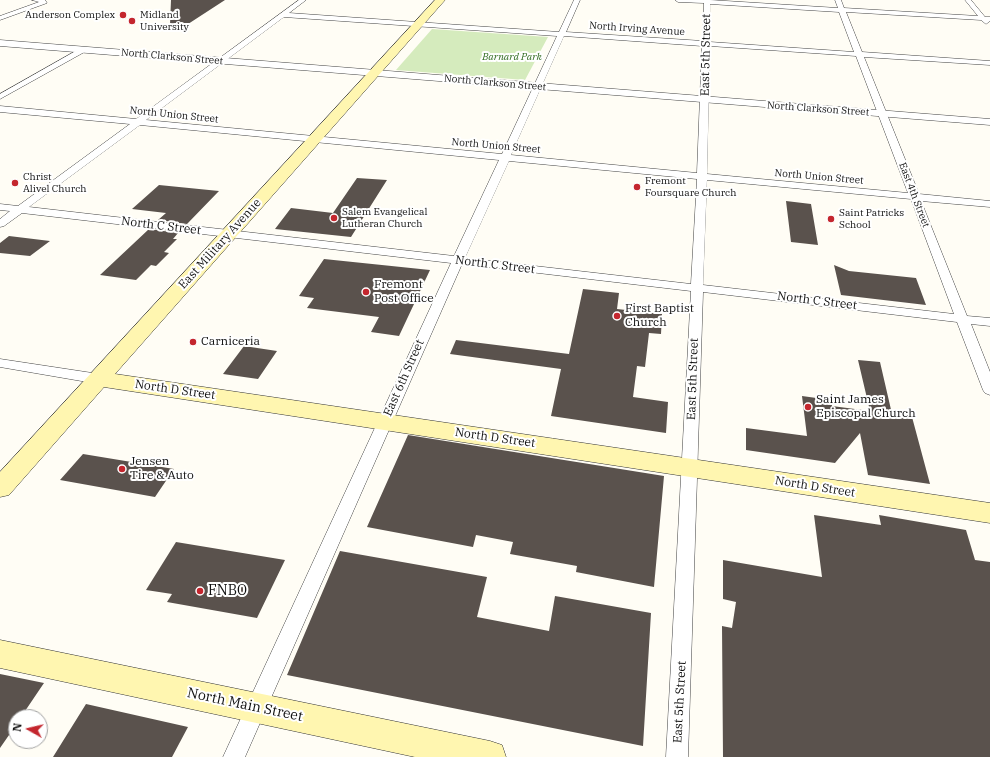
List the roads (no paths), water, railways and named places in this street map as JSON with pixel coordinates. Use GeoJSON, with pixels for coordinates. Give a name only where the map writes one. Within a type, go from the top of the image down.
{"type":"FeatureCollection","features":[{"type":"Feature","properties":{"kind":"main road","name":"East Military Avenue"},"geometry":{"type":"LineString","coordinates":[[0,488],[440,0]]}},
{"type":"Feature","properties":{"kind":"main road","name":"North D Street"},"geometry":{"type":"LineString","coordinates":[[99,379],[990,513]]}},
{"type":"Feature","properties":{"kind":"main road","name":"North Main Street"},"geometry":{"type":"LineString","coordinates":[[0,654],[490,757]]}},
{"type":"Feature","properties":{"kind":"street"},"geometry":{"type":"LineString","coordinates":[[0,18],[44,3],[43,1],[29,0]]}},
{"type":"Feature","properties":{"kind":"street"},"geometry":{"type":"LineString","coordinates":[[0,224],[303,0]]}},
{"type":"Feature","properties":{"kind":"street","name":"East 6th Street"},"geometry":{"type":"LineString","coordinates":[[234,757],[457,260],[577,0]]}},
{"type":"Feature","properties":{"kind":"street"},"geometry":{"type":"LineString","coordinates":[[678,0],[840,5],[986,19]]}},
{"type":"Feature","properties":{"kind":"street"},"geometry":{"type":"LineString","coordinates":[[968,0],[986,19],[990,27]]}},
{"type":"Feature","properties":{"kind":"street","name":"East 5th Street"},"geometry":{"type":"LineString","coordinates":[[677,757],[690,467],[696,287],[702,176],[707,1]]}},
{"type":"Feature","properties":{"kind":"street"},"geometry":{"type":"LineString","coordinates":[[9,14],[14,5]]}},
{"type":"Feature","properties":{"kind":"street","name":"East 4th Street"},"geometry":{"type":"LineString","coordinates":[[840,5],[990,390]]}},
{"type":"Feature","properties":{"kind":"street","name":"North Irving Avenue"},"geometry":{"type":"LineString","coordinates":[[283,15],[990,63]]}},
{"type":"Feature","properties":{"kind":"street","name":"North Clarkson Street"},"geometry":{"type":"LineString","coordinates":[[0,43],[990,122]]}},
{"type":"Feature","properties":{"kind":"street"},"geometry":{"type":"LineString","coordinates":[[0,97],[84,50]]}},
{"type":"Feature","properties":{"kind":"street","name":"North Union Street"},"geometry":{"type":"LineString","coordinates":[[0,109],[990,204]]}},
{"type":"Feature","properties":{"kind":"street","name":"North C Street"},"geometry":{"type":"LineString","coordinates":[[0,207],[990,322]]}},
{"type":"Feature","properties":{"kind":"street","name":"North D Street"},"geometry":{"type":"LineString","coordinates":[[0,363],[99,379]]}},
{"type":"Feature","properties":{"kind":"place","name":"Anderson Complex"},"geometry":{"type":"Point","coordinates":[123,15]}},
{"type":"Feature","properties":{"kind":"place","name":"Midland University"},"geometry":{"type":"Point","coordinates":[132,21]}},
{"type":"Feature","properties":{"kind":"place","name":"Christ Alivel Church"},"geometry":{"type":"Point","coordinates":[15,183]}},
{"type":"Feature","properties":{"kind":"place","name":"Fremont Foursquare Church"},"geometry":{"type":"Point","coordinates":[637,187]}},
{"type":"Feature","properties":{"kind":"place","name":"Salem Evangelical Lutheran Church"},"geometry":{"type":"Point","coordinates":[334,218]}},
{"type":"Feature","properties":{"kind":"place","name":"Saint Patricks School"},"geometry":{"type":"Point","coordinates":[831,219]}},
{"type":"Feature","properties":{"kind":"place","name":"Fremont Post Office"},"geometry":{"type":"Point","coordinates":[366,292]}},
{"type":"Feature","properties":{"kind":"place","name":"First Baptist Church"},"geometry":{"type":"Point","coordinates":[617,316]}},
{"type":"Feature","properties":{"kind":"place","name":"Carniceria"},"geometry":{"type":"Point","coordinates":[193,342]}},
{"type":"Feature","properties":{"kind":"place","name":"Saint James Episcopal Church"},"geometry":{"type":"Point","coordinates":[808,407]}},
{"type":"Feature","properties":{"kind":"place","name":"Jensen Tire & Auto"},"geometry":{"type":"Point","coordinates":[122,469]}},
{"type":"Feature","properties":{"kind":"place","name":"FNBO"},"geometry":{"type":"Point","coordinates":[200,591]}},
{"type":"Feature","properties":{"kind":"park label","name":"Barnard Park"},"geometry":{"type":"Point","coordinates":[512,57]}}]}
